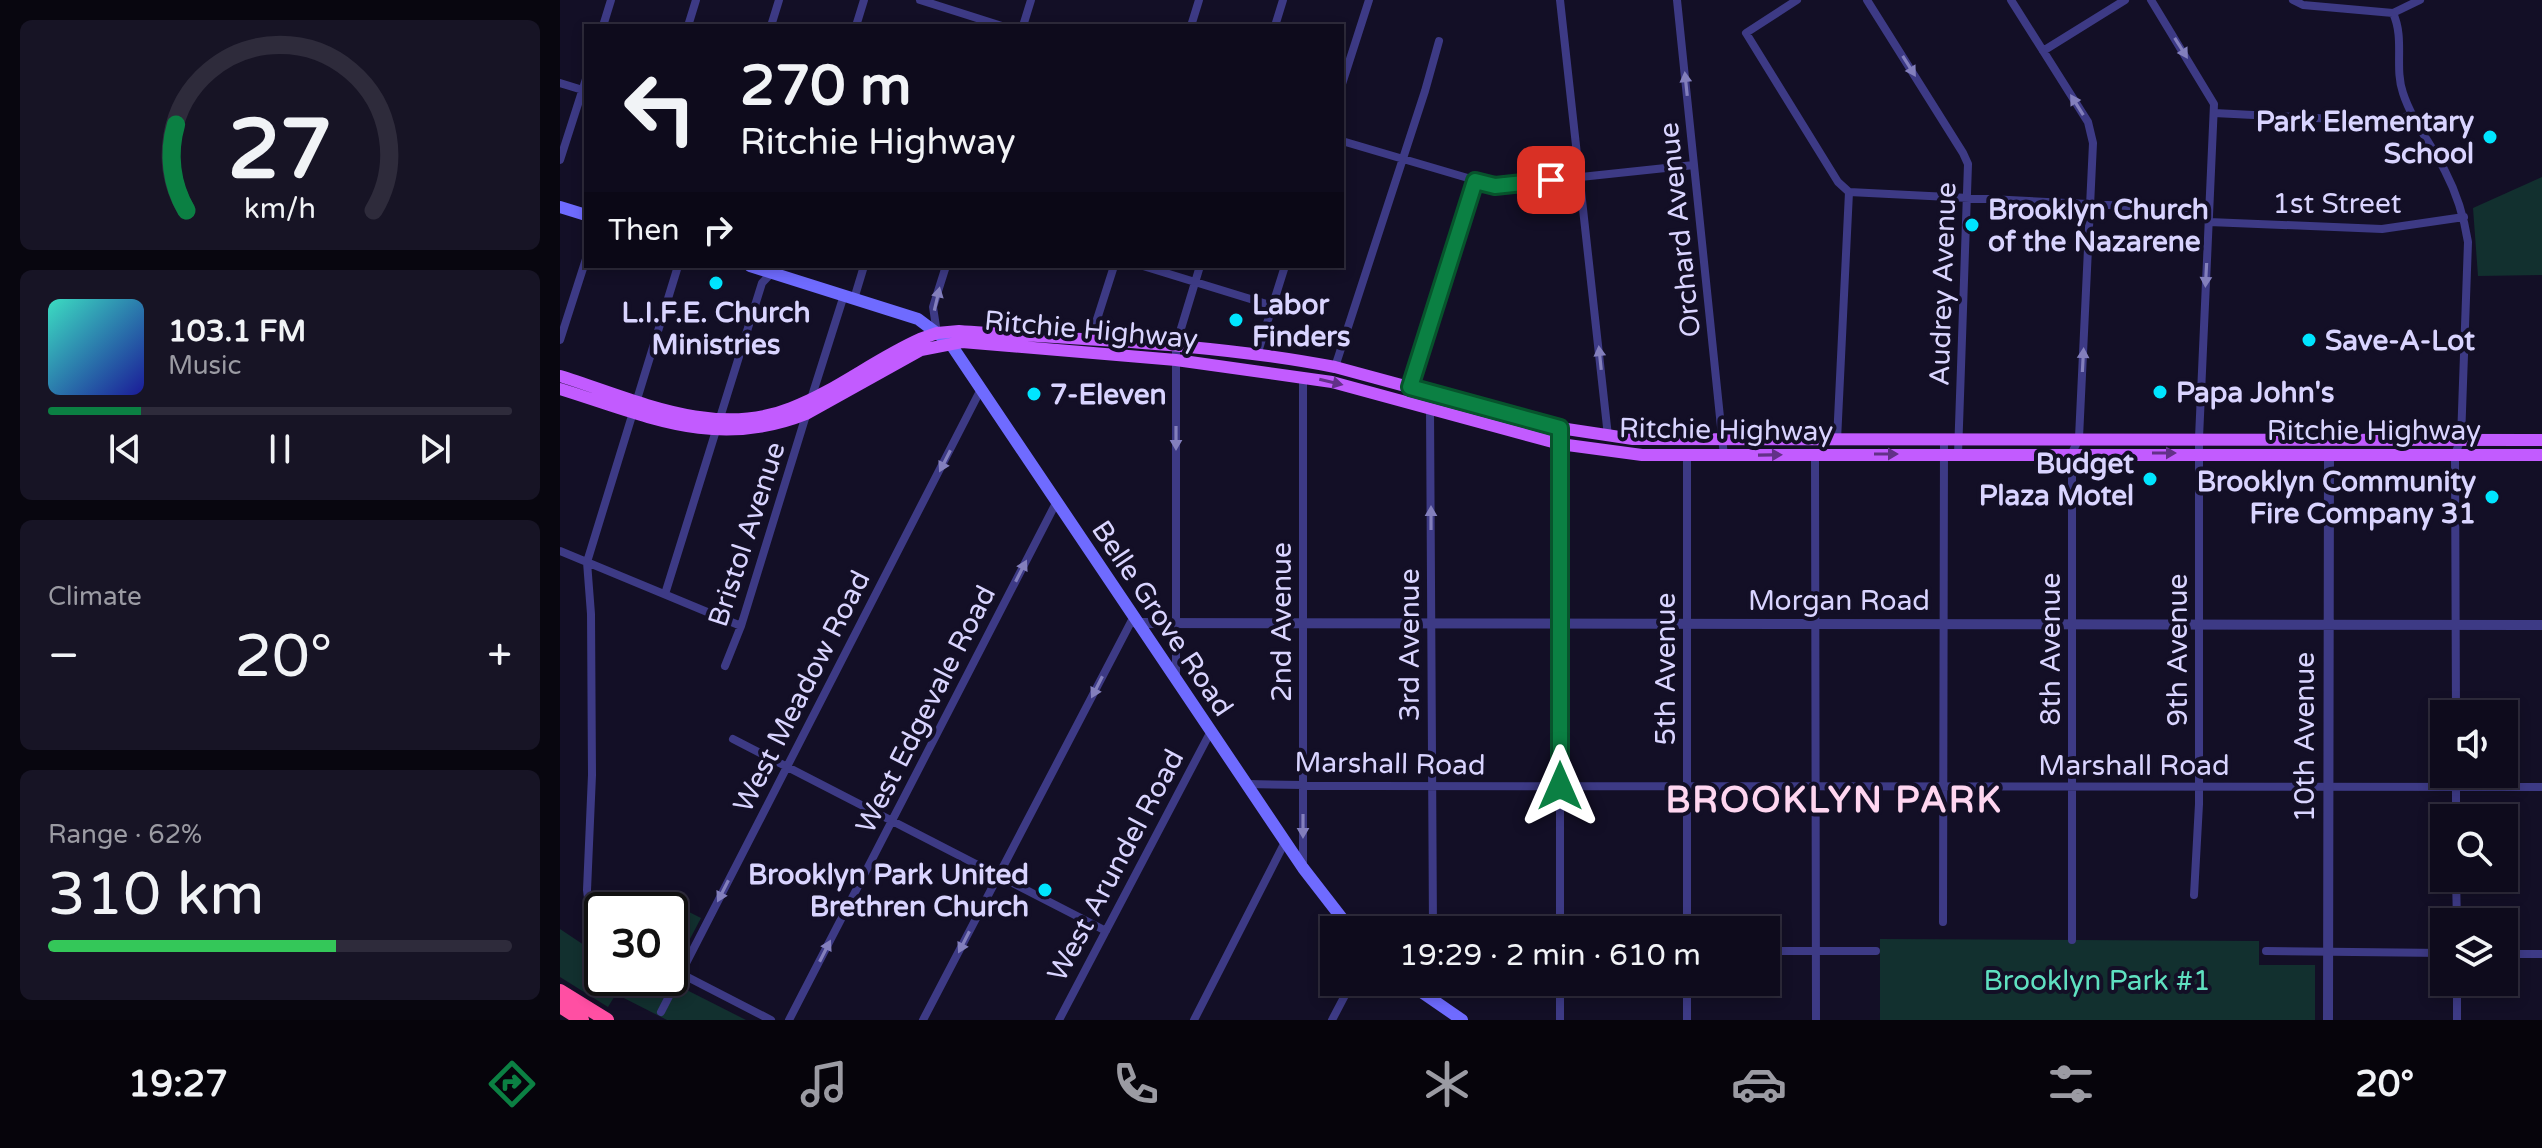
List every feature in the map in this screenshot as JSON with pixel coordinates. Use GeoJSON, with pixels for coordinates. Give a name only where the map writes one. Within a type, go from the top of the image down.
{"type":"FeatureCollection","features":[{"type":"Feature","properties":{"kind":"highway"},"geometry":{"type":"LineString","coordinates":[[560,991],[607,1020]]}},
{"type":"Feature","properties":{"kind":"highway"},"geometry":{"type":"LineString","coordinates":[[560,1006],[582,1020]]}},
{"type":"Feature","properties":{"kind":"main road"},"geometry":{"type":"LineString","coordinates":[[560,207],[584,214]]}},
{"type":"Feature","properties":{"kind":"main road","name":"Belle Grove Road"},"geometry":{"type":"LineString","coordinates":[[775,269],[918,319],[950,343],[1285,842],[1340,916]]}},
{"type":"Feature","properties":{"kind":"main road","name":"Ritchie Highway"},"geometry":{"type":"LineString","coordinates":[[937,333],[959,331],[1091,338],[1257,355],[1335,367],[1560,428],[1657,440],[2542,440]]}},
{"type":"Feature","properties":{"kind":"main road"},"geometry":{"type":"LineString","coordinates":[[560,389],[692,417],[717,426],[772,415],[811,399],[898,349],[937,333]]}},
{"type":"Feature","properties":{"kind":"main road","name":"Ritchie Highway"},"geometry":{"type":"LineString","coordinates":[[717,426],[752,430],[806,414],[921,350],[950,343],[998,344],[1176,360],[1303,377],[1560,444],[1642,455],[2542,455]]}},
{"type":"Feature","properties":{"kind":"main road"},"geometry":{"type":"LineString","coordinates":[[560,376],[635,406]]}},
{"type":"Feature","properties":{"kind":"main road"},"geometry":{"type":"LineString","coordinates":[[1426,996],[1462,1020]]}},
{"type":"Feature","properties":{"kind":"street"},"geometry":{"type":"LineString","coordinates":[[604,24],[611,0]]}},
{"type":"Feature","properties":{"kind":"street"},"geometry":{"type":"LineString","coordinates":[[689,24],[696,0]]}},
{"type":"Feature","properties":{"kind":"street"},"geometry":{"type":"LineString","coordinates":[[772,24],[779,0]]}},
{"type":"Feature","properties":{"kind":"street"},"geometry":{"type":"LineString","coordinates":[[857,24],[864,0]]}},
{"type":"Feature","properties":{"kind":"street"},"geometry":{"type":"LineString","coordinates":[[920,0],[996,24]]}},
{"type":"Feature","properties":{"kind":"street"},"geometry":{"type":"LineString","coordinates":[[1024,24],[1031,0]]}},
{"type":"Feature","properties":{"kind":"street"},"geometry":{"type":"LineString","coordinates":[[1192,24],[1199,0]]}},
{"type":"Feature","properties":{"kind":"street"},"geometry":{"type":"LineString","coordinates":[[1276,24],[1283,0]]}},
{"type":"Feature","properties":{"kind":"street"},"geometry":{"type":"LineString","coordinates":[[1344,78],[1369,0]]}},
{"type":"Feature","properties":{"kind":"street"},"geometry":{"type":"LineString","coordinates":[[1560,0],[1608,436]]}},
{"type":"Feature","properties":{"kind":"street","name":"Orchard Avenue"},"geometry":{"type":"LineString","coordinates":[[1677,0],[1724,456]]}},
{"type":"Feature","properties":{"kind":"street"},"geometry":{"type":"LineString","coordinates":[[1797,0],[1746,33],[1838,182],[1849,192],[2209,210]]}},
{"type":"Feature","properties":{"kind":"street","name":"Audrey Avenue"},"geometry":{"type":"LineString","coordinates":[[1867,0],[1963,153],[1969,172],[1958,454]]}},
{"type":"Feature","properties":{"kind":"street"},"geometry":{"type":"LineString","coordinates":[[2011,0],[2092,133],[2079,438],[2072,453]]}},
{"type":"Feature","properties":{"kind":"street"},"geometry":{"type":"LineString","coordinates":[[2043,51],[2125,0]]}},
{"type":"Feature","properties":{"kind":"street"},"geometry":{"type":"LineString","coordinates":[[2151,0],[2211,96],[2214,113],[2394,122],[2412,114]]}},
{"type":"Feature","properties":{"kind":"street"},"geometry":{"type":"LineString","coordinates":[[2293,0],[2303,5],[2393,13],[2420,0]]}},
{"type":"Feature","properties":{"kind":"street"},"geometry":{"type":"LineString","coordinates":[[2393,13],[2399,38],[2401,86],[2412,114],[2444,169],[2464,217],[2469,260],[2461,439],[2455,454],[2456,700]]}},
{"type":"Feature","properties":{"kind":"street"},"geometry":{"type":"LineString","coordinates":[[1335,367],[1439,41]]}},
{"type":"Feature","properties":{"kind":"street"},"geometry":{"type":"LineString","coordinates":[[560,83],[584,90],[560,160]]}},
{"type":"Feature","properties":{"kind":"street","name":"9th Avenue"},"geometry":{"type":"LineString","coordinates":[[2194,895],[2198,787],[2199,438],[2214,113]]}},
{"type":"Feature","properties":{"kind":"street"},"geometry":{"type":"LineString","coordinates":[[1344,142],[1495,186],[1694,165]]}},
{"type":"Feature","properties":{"kind":"street"},"geometry":{"type":"LineString","coordinates":[[1410,387],[1475,181]]}},
{"type":"Feature","properties":{"kind":"street"},"geometry":{"type":"LineString","coordinates":[[1837,440],[1849,192]]}},
{"type":"Feature","properties":{"kind":"street","name":"1st Street"},"geometry":{"type":"LineString","coordinates":[[2209,222],[2382,229],[2464,217]]}},
{"type":"Feature","properties":{"kind":"street"},"geometry":{"type":"LineString","coordinates":[[560,340],[584,265]]}},
{"type":"Feature","properties":{"kind":"street"},"geometry":{"type":"LineString","coordinates":[[588,892],[592,760],[591,614],[587,562],[677,268]]}},
{"type":"Feature","properties":{"kind":"street","name":"Bristol Avenue"},"geometry":{"type":"LineString","coordinates":[[725,666],[741,626],[811,399],[863,268]]}},
{"type":"Feature","properties":{"kind":"street"},"geometry":{"type":"LineString","coordinates":[[937,333],[933,307],[945,268]]}},
{"type":"Feature","properties":{"kind":"street"},"geometry":{"type":"LineString","coordinates":[[1091,338],[1113,268]]}},
{"type":"Feature","properties":{"kind":"street"},"geometry":{"type":"LineString","coordinates":[[1150,268],[1273,306]]}},
{"type":"Feature","properties":{"kind":"street"},"geometry":{"type":"LineString","coordinates":[[1176,680],[1176,345],[1199,268]]}},
{"type":"Feature","properties":{"kind":"street"},"geometry":{"type":"LineString","coordinates":[[1257,355],[1284,268]]}},
{"type":"Feature","properties":{"kind":"street"},"geometry":{"type":"LineString","coordinates":[[665,594],[762,283],[775,269]]}},
{"type":"Feature","properties":{"kind":"street","name":"2nd Avenue"},"geometry":{"type":"LineString","coordinates":[[1303,377],[1303,868]]}},
{"type":"Feature","properties":{"kind":"street","name":"West Meadow Road"},"geometry":{"type":"LineString","coordinates":[[688,958],[980,391]]}},
{"type":"Feature","properties":{"kind":"street","name":"3rd Avenue"},"geometry":{"type":"LineString","coordinates":[[1430,408],[1433,916]]}},
{"type":"Feature","properties":{"kind":"street"},"geometry":{"type":"LineString","coordinates":[[1560,428],[1560,916]]}},
{"type":"Feature","properties":{"kind":"street"},"geometry":{"type":"LineString","coordinates":[[1943,922],[1944,439]]}},
{"type":"Feature","properties":{"kind":"street","name":"8th Avenue"},"geometry":{"type":"LineString","coordinates":[[2072,453],[2072,940]]}},
{"type":"Feature","properties":{"kind":"street","name":"10th Avenue"},"geometry":{"type":"LineString","coordinates":[[2328,1020],[2329,454]]}},
{"type":"Feature","properties":{"kind":"street"},"geometry":{"type":"LineString","coordinates":[[1815,455],[1816,1020]]}},
{"type":"Feature","properties":{"kind":"street","name":"5th Avenue"},"geometry":{"type":"LineString","coordinates":[[1687,456],[1687,916]]}},
{"type":"Feature","properties":{"kind":"street","name":"West Edgevale Road"},"geometry":{"type":"LineString","coordinates":[[789,1020],[1056,503]]}},
{"type":"Feature","properties":{"kind":"street"},"geometry":{"type":"LineString","coordinates":[[560,551],[741,626]]}},
{"type":"Feature","properties":{"kind":"street"},"geometry":{"type":"LineString","coordinates":[[923,1020],[1135,620]]}},
{"type":"Feature","properties":{"kind":"street","name":"Morgan Road"},"geometry":{"type":"LineString","coordinates":[[1135,620],[1176,623],[1431,624],[2542,625]]}},
{"type":"Feature","properties":{"kind":"street","name":"West Arundel Road"},"geometry":{"type":"LineString","coordinates":[[1059,1020],[1211,731]]}},
{"type":"Feature","properties":{"kind":"street"},"geometry":{"type":"LineString","coordinates":[[733,739],[1106,931]]}},
{"type":"Feature","properties":{"kind":"street","name":"Marshall Road"},"geometry":{"type":"LineString","coordinates":[[1246,784],[2430,787]]}},
{"type":"Feature","properties":{"kind":"street","name":"Marshall Road"},"geometry":{"type":"LineString","coordinates":[[2518,787],[2542,787]]}},
{"type":"Feature","properties":{"kind":"street"},"geometry":{"type":"LineString","coordinates":[[1194,1020],[1285,842]]}},
{"type":"Feature","properties":{"kind":"street"},"geometry":{"type":"LineString","coordinates":[[1780,951],[1876,951]]}},
{"type":"Feature","properties":{"kind":"street"},"geometry":{"type":"LineString","coordinates":[[2266,951],[2430,953]]}},
{"type":"Feature","properties":{"kind":"street"},"geometry":{"type":"LineString","coordinates":[[2518,954],[2542,954]]}},
{"type":"Feature","properties":{"kind":"street"},"geometry":{"type":"LineString","coordinates":[[688,977],[771,1020]]}},
{"type":"Feature","properties":{"kind":"street","name":"West Meadow Road"},"geometry":{"type":"LineString","coordinates":[[661,1012],[669,996]]}},
{"type":"Feature","properties":{"kind":"street"},"geometry":{"type":"LineString","coordinates":[[1332,1020],[1345,996]]}},
{"type":"Feature","properties":{"kind":"street"},"geometry":{"type":"LineString","coordinates":[[1433,996],[1433,1001]]}},
{"type":"Feature","properties":{"kind":"street"},"geometry":{"type":"LineString","coordinates":[[1560,996],[1560,1020]]}},
{"type":"Feature","properties":{"kind":"street"},"geometry":{"type":"LineString","coordinates":[[1687,996],[1687,1020]]}},
{"type":"Feature","properties":{"kind":"street"},"geometry":{"type":"LineString","coordinates":[[2457,996],[2457,1020]]}},
{"type":"Feature","properties":{"kind":"green space"},"geometry":{"type":"Polygon","coordinates":[[[2542,177],[2542,275],[2478,276],[2473,208],[2542,177]]]}},
{"type":"Feature","properties":{"kind":"green space"},"geometry":{"type":"Polygon","coordinates":[[[688,912],[701,918],[688,943],[688,912]]]}},
{"type":"Feature","properties":{"kind":"green space"},"geometry":{"type":"Polygon","coordinates":[[[560,929],[584,945],[584,992],[560,977],[560,929]]]}},
{"type":"Feature","properties":{"kind":"green space","name":"Brooklyn Park #1"},"geometry":{"type":"Polygon","coordinates":[[[1880,939],[2259,941],[2259,965],[2315,965],[2315,1020],[1880,1020],[1880,939]]]}},
{"type":"Feature","properties":{"kind":"green space"},"geometry":{"type":"Polygon","coordinates":[[[688,991],[746,1020],[667,1020],[620,996],[688,996],[688,991]]]}},
{"type":"Feature","properties":{"kind":"green space"},"geometry":{"type":"Polygon","coordinates":[[[590,996],[615,996],[608,1007],[590,996]]]}},
{"type":"Feature","properties":{"kind":"place","name":"Park Elementary School"},"geometry":{"type":"Point","coordinates":[2490,137]}},
{"type":"Feature","properties":{"kind":"place","name":"Brooklyn Church of the Nazarene"},"geometry":{"type":"Point","coordinates":[1972,225]}},
{"type":"Feature","properties":{"kind":"place","name":"L.I.F.E. Church Ministries"},"geometry":{"type":"Point","coordinates":[716,283]}},
{"type":"Feature","properties":{"kind":"place","name":"Labor Finders"},"geometry":{"type":"Point","coordinates":[1236,320]}},
{"type":"Feature","properties":{"kind":"place","name":"Save-A-Lot"},"geometry":{"type":"Point","coordinates":[2309,340]}},
{"type":"Feature","properties":{"kind":"place","name":"Papa John's"},"geometry":{"type":"Point","coordinates":[2160,392]}},
{"type":"Feature","properties":{"kind":"place","name":"7-Eleven"},"geometry":{"type":"Point","coordinates":[1034,394]}},
{"type":"Feature","properties":{"kind":"place","name":"Budget Plaza Motel"},"geometry":{"type":"Point","coordinates":[2150,479]}},
{"type":"Feature","properties":{"kind":"place","name":"Brooklyn Community Fire Company 31"},"geometry":{"type":"Point","coordinates":[2492,497]}},
{"type":"Feature","properties":{"kind":"place","name":"Brooklyn Park United Brethren Church"},"geometry":{"type":"Point","coordinates":[1045,890]}},
{"type":"Feature","properties":{"kind":"district","name":"BROOKLYN PARK"},"geometry":{"type":"Point","coordinates":[1834,799]}},
{"type":"Feature","properties":{"kind":"route"},"geometry":{"type":"LineString","coordinates":[[1551,180],[1495,186],[1475,181],[1410,387],[1560,428],[1560,786]]}}]}
